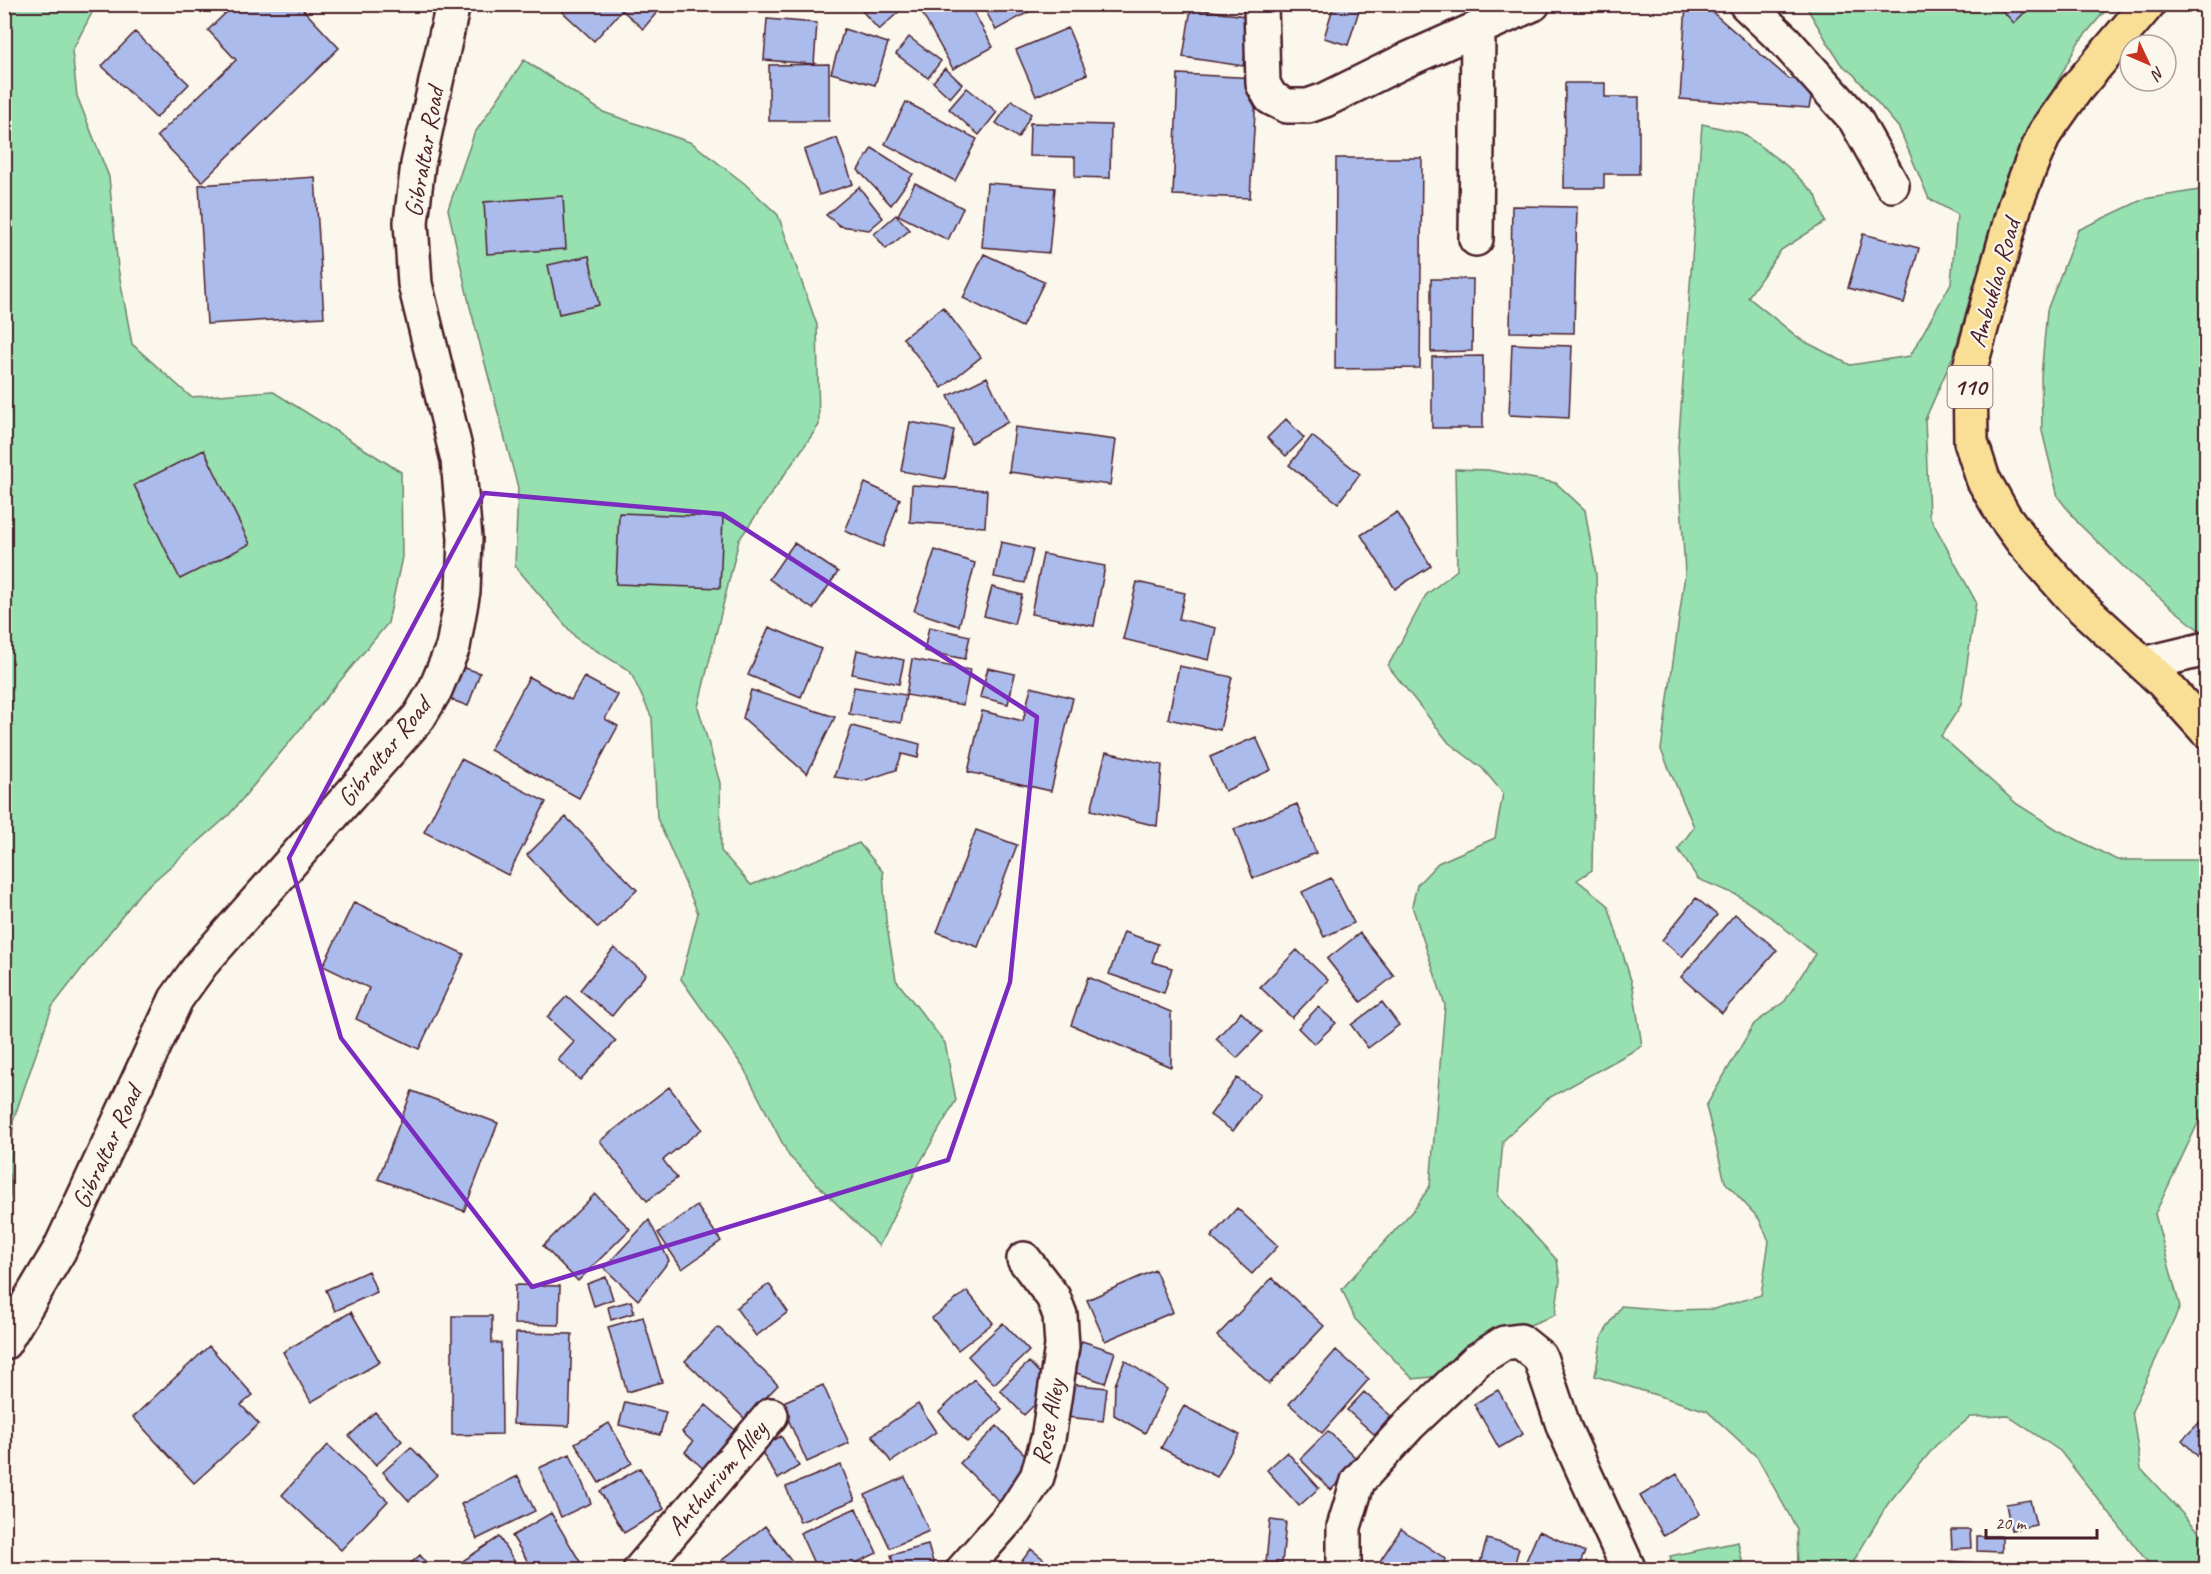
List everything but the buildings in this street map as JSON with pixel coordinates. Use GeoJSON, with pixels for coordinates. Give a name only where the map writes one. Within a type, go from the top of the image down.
{"type":"FeatureCollection","features":[{"type":"Feature","properties":{"kind":"main road","name":"Ambuklao Road"},"geometry":{"type":"LineString","coordinates":[[2148,4],[2076,89],[2045,133],[2032,162],[2015,205],[1970,368],[1971,442],[1983,479],[2004,516],[2074,600],[2144,664],[2206,730]]}},
{"type":"Feature","properties":{"kind":"street","name":"Gibraltar Road"},"geometry":{"type":"LineString","coordinates":[[4,1343],[58,1251],[176,999],[202,963],[419,717],[435,690],[453,647],[463,591],[465,538],[458,460],[415,284],[411,222],[418,164],[453,4]]}},
{"type":"Feature","properties":{"kind":"street"},"geometry":{"type":"LineString","coordinates":[[1261,4],[1263,84],[1271,98],[1287,106],[1308,106],[1324,100],[1404,61],[1533,4]]}},
{"type":"Feature","properties":{"kind":"street"},"geometry":{"type":"LineString","coordinates":[[1746,4],[1785,41],[1855,119],[1892,185]]}},
{"type":"Feature","properties":{"kind":"street"},"geometry":{"type":"LineString","coordinates":[[1476,239],[1478,30]]}},
{"type":"Feature","properties":{"kind":"street"},"geometry":{"type":"LineString","coordinates":[[2144,664],[2206,650]]}},
{"type":"Feature","properties":{"kind":"street","name":"Rose Alley"},"geometry":{"type":"LineString","coordinates":[[963,1569],[1016,1511],[1037,1477],[1048,1439],[1062,1346],[1060,1315],[1053,1297],[1024,1259]]}},
{"type":"Feature","properties":{"kind":"street"},"geometry":{"type":"LineString","coordinates":[[1344,1569],[1344,1527],[1358,1481],[1410,1424],[1477,1360],[1504,1343],[1520,1341],[1540,1357],[1564,1428],[1629,1569]]}},
{"type":"Feature","properties":{"kind":"street","name":"Anthurium Alley"},"geometry":{"type":"LineString","coordinates":[[640,1569],[771,1414]]}},
{"type":"Feature","properties":{"kind":"highlighted area"},"geometry":{"type":"Polygon","coordinates":[[[484,493],[722,514],[1037,717],[1010,982],[948,1160],[532,1287],[341,1038],[289,858],[484,493]]]}},
{"type":"Feature","properties":{"kind":"green space"},"geometry":{"type":"Polygon","coordinates":[[[5,5],[96,5],[72,51],[77,96],[109,177],[118,268],[132,344],[191,397],[272,391],[401,472],[402,557],[388,623],[229,815],[140,893],[52,1007],[13,1121],[10,1197],[5,1226],[5,5]]]}},
{"type":"Feature","properties":{"kind":"green space"},"geometry":{"type":"Polygon","coordinates":[[[1805,5],[2110,5],[2078,43],[2001,189],[1954,354],[1925,420],[1929,515],[1976,602],[1961,705],[1941,736],[2017,804],[2058,830],[2117,860],[2206,860],[2206,1114],[2199,1121],[2155,1214],[2180,1307],[2132,1411],[2141,1469],[2206,1539],[2206,1569],[2153,1569],[2060,1451],[2008,1416],[1971,1417],[1936,1445],[1887,1505],[1849,1569],[1798,1569],[1797,1529],[1757,1457],[1707,1411],[1595,1376],[1602,1336],[1621,1306],[1671,1310],[1714,1309],[1761,1295],[1769,1241],[1759,1219],[1725,1182],[1706,1106],[1754,1024],[1785,1001],[1815,954],[1775,920],[1737,895],[1698,879],[1678,849],[1694,827],[1661,750],[1685,574],[1678,448],[1702,124],[1742,133],[1787,166],[1816,195],[1825,222],[1781,250],[1748,297],[1800,339],[1850,365],[1910,356],[1951,283],[1957,214],[1929,199],[1899,128],[1854,75],[1840,63],[1805,5]]]}},
{"type":"Feature","properties":{"kind":"green space"},"geometry":{"type":"Polygon","coordinates":[[[524,60],[603,112],[692,143],[744,183],[778,215],[817,325],[819,425],[739,540],[698,707],[720,783],[721,851],[751,885],[859,843],[883,872],[886,921],[896,980],[945,1043],[956,1100],[918,1166],[879,1246],[789,1156],[743,1067],[681,979],[698,913],[657,818],[652,718],[630,671],[577,639],[515,566],[518,488],[470,307],[448,209],[474,134],[524,60]]]}},
{"type":"Feature","properties":{"kind":"green space"},"geometry":{"type":"Polygon","coordinates":[[[2206,189],[2206,636],[2130,573],[2079,524],[2058,497],[2042,431],[2041,377],[2047,310],[2078,230],[2144,199],[2206,189]]]}},
{"type":"Feature","properties":{"kind":"green space"},"geometry":{"type":"Polygon","coordinates":[[[1455,469],[1488,470],[1556,483],[1585,510],[1596,574],[1592,870],[1577,880],[1608,905],[1633,987],[1642,1046],[1547,1099],[1503,1141],[1498,1196],[1557,1260],[1560,1280],[1555,1315],[1467,1350],[1432,1377],[1413,1379],[1355,1319],[1342,1289],[1416,1207],[1430,1186],[1445,1005],[1412,906],[1417,885],[1438,863],[1495,838],[1503,793],[1482,768],[1449,743],[1388,666],[1426,595],[1457,570],[1455,469]]]}},
{"type":"Feature","properties":{"kind":"green space"},"geometry":{"type":"Polygon","coordinates":[[[1738,1542],[1744,1569],[1673,1569],[1670,1556],[1738,1542]]]}}]}
